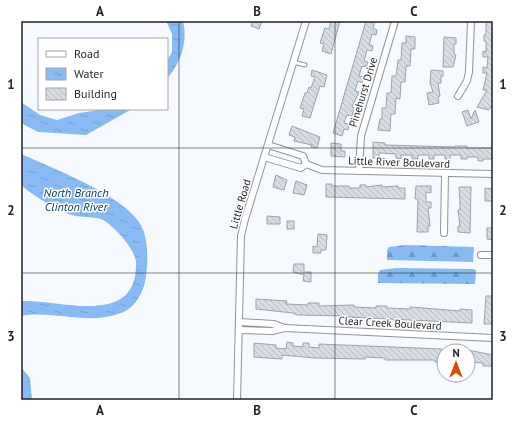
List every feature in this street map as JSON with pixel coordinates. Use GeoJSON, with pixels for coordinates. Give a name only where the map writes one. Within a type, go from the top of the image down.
{"type":"FeatureCollection","features":[{"type":"Feature","properties":{"kind":"street","name":"Little Road"},"geometry":{"type":"LineString","coordinates":[[238,400],[241,236],[306,21]]}},
{"type":"Feature","properties":{"kind":"street","name":"Pinehurst Drive"},"geometry":{"type":"LineString","coordinates":[[359,171],[361,136],[395,21]]}},
{"type":"Feature","properties":{"kind":"street"},"geometry":{"type":"LineString","coordinates":[[458,96],[467,81],[469,72],[470,21]]}},
{"type":"Feature","properties":{"kind":"street","name":"Little River Boulevard"},"geometry":{"type":"LineString","coordinates":[[268,145],[303,156],[306,164],[322,170],[493,174]]}},
{"type":"Feature","properties":{"kind":"street"},"geometry":{"type":"LineString","coordinates":[[286,164],[290,152]]}},
{"type":"Feature","properties":{"kind":"street","name":"Little River Boulevard"},"geometry":{"type":"LineString","coordinates":[[264,157],[301,168],[306,164]]}},
{"type":"Feature","properties":{"kind":"street"},"geometry":{"type":"LineString","coordinates":[[444,232],[445,173]]}},
{"type":"Feature","properties":{"kind":"street"},"geometry":{"type":"LineString","coordinates":[[481,255],[493,255]]}},
{"type":"Feature","properties":{"kind":"street","name":"Clear Creek Boulevard"},"geometry":{"type":"LineString","coordinates":[[239,322],[274,324],[286,328],[493,338]]}},
{"type":"Feature","properties":{"kind":"street"},"geometry":{"type":"LineString","coordinates":[[260,324],[260,331]]}},
{"type":"Feature","properties":{"kind":"street","name":"Clear Creek Boulevard"},"geometry":{"type":"LineString","coordinates":[[239,330],[276,331],[286,328]]}},
{"type":"Feature","properties":{"kind":"lane"},"geometry":{"type":"LineString","coordinates":[[293,62],[305,65]]}},
{"type":"Feature","properties":{"kind":"green space"},"geometry":{"type":"Polygon","coordinates":[[[406,245],[474,247],[473,262],[387,260],[387,250],[389,247],[406,245]]]}},
{"type":"Feature","properties":{"kind":"green space"},"geometry":{"type":"Polygon","coordinates":[[[396,268],[473,269],[476,270],[475,284],[378,283],[378,274],[380,270],[396,268]]]}},
{"type":"Feature","properties":{"kind":"water"},"geometry":{"type":"Polygon","coordinates":[[[166,21],[183,21],[185,37],[184,45],[180,59],[168,78],[168,59],[172,52],[172,34],[166,21]]]}},
{"type":"Feature","properties":{"kind":"water"},"geometry":{"type":"Polygon","coordinates":[[[21,102],[40,115],[57,120],[79,113],[99,110],[130,110],[86,135],[38,132],[21,123],[21,102]]]}},
{"type":"Feature","properties":{"kind":"water","name":"North Branch Clinton River"},"geometry":{"type":"Polygon","coordinates":[[[21,154],[91,186],[125,208],[137,220],[144,232],[145,237],[147,270],[144,287],[139,298],[126,311],[109,317],[96,318],[46,315],[21,316],[21,301],[94,306],[111,303],[124,296],[133,283],[136,262],[135,257],[128,245],[118,232],[108,223],[100,219],[77,216],[61,211],[25,189],[21,185],[21,154]]]}},
{"type":"Feature","properties":{"kind":"water"},"geometry":{"type":"Polygon","coordinates":[[[21,367],[30,378],[32,400],[21,400],[21,367]]]}},
{"type":"Feature","properties":{"kind":"building"},"geometry":{"type":"Polygon","coordinates":[[[253,21],[262,21],[259,29],[251,26],[253,21]]]}},
{"type":"Feature","properties":{"kind":"building"},"geometry":{"type":"Polygon","coordinates":[[[331,21],[340,21],[331,54],[322,51],[324,44],[320,43],[325,28],[329,29],[331,21]]]}},
{"type":"Feature","properties":{"kind":"building"},"geometry":{"type":"Polygon","coordinates":[[[366,21],[375,21],[373,28],[377,30],[376,35],[372,34],[369,45],[373,46],[372,51],[367,50],[364,61],[368,62],[366,67],[362,66],[359,76],[364,77],[362,83],[358,81],[355,91],[359,92],[352,107],[354,108],[352,116],[347,115],[344,123],[349,124],[348,130],[344,129],[342,136],[333,133],[366,21]]]}},
{"type":"Feature","properties":{"kind":"building"},"geometry":{"type":"Polygon","coordinates":[[[486,21],[493,21],[493,103],[489,110],[477,107],[487,90],[483,90],[487,73],[483,73],[483,67],[487,68],[488,57],[483,57],[483,51],[486,52],[486,41],[484,41],[484,35],[486,35],[486,21]]]}},
{"type":"Feature","properties":{"kind":"building"},"geometry":{"type":"Polygon","coordinates":[[[406,36],[415,37],[415,49],[411,49],[410,66],[406,66],[405,82],[401,82],[400,99],[396,98],[395,114],[391,114],[390,131],[378,130],[380,119],[382,119],[382,108],[386,108],[387,93],[391,93],[392,76],[396,76],[398,60],[401,60],[402,43],[406,43],[406,36]]]}},
{"type":"Feature","properties":{"kind":"building"},"geometry":{"type":"Polygon","coordinates":[[[444,37],[456,38],[456,44],[454,44],[454,54],[456,55],[453,67],[443,67],[444,37]]]}},
{"type":"Feature","properties":{"kind":"building"},"geometry":{"type":"Polygon","coordinates":[[[312,70],[327,75],[324,87],[320,86],[310,118],[302,116],[304,109],[300,108],[305,93],[307,93],[309,87],[311,88],[315,77],[311,76],[312,70]]]}},
{"type":"Feature","properties":{"kind":"building"},"geometry":{"type":"Polygon","coordinates":[[[431,70],[443,71],[443,76],[441,76],[441,83],[438,83],[440,96],[438,97],[439,103],[429,105],[427,93],[433,92],[430,83],[431,70]]]}},
{"type":"Feature","properties":{"kind":"building"},"geometry":{"type":"Polygon","coordinates":[[[468,110],[471,119],[475,110],[479,122],[467,126],[462,112],[468,110]]]}},
{"type":"Feature","properties":{"kind":"building"},"geometry":{"type":"Polygon","coordinates":[[[292,126],[320,137],[317,148],[311,147],[312,145],[294,141],[295,137],[289,135],[292,126]]]}},
{"type":"Feature","properties":{"kind":"building"},"geometry":{"type":"Polygon","coordinates":[[[373,142],[385,143],[385,145],[467,146],[467,148],[493,148],[493,159],[483,159],[483,161],[478,161],[478,157],[467,157],[467,159],[461,159],[461,155],[450,155],[450,159],[445,159],[445,155],[434,155],[434,159],[429,159],[429,155],[418,155],[418,159],[412,159],[412,155],[401,155],[401,159],[396,158],[396,154],[379,153],[379,158],[373,158],[373,142]]]}},
{"type":"Feature","properties":{"kind":"building"},"geometry":{"type":"Polygon","coordinates":[[[331,143],[341,144],[341,151],[345,151],[345,157],[331,156],[331,143]]]}},
{"type":"Feature","properties":{"kind":"building"},"geometry":{"type":"Polygon","coordinates":[[[276,175],[287,180],[284,190],[273,187],[276,175]]]}},
{"type":"Feature","properties":{"kind":"building"},"geometry":{"type":"Polygon","coordinates":[[[296,181],[307,185],[304,195],[293,193],[296,181]]]}},
{"type":"Feature","properties":{"kind":"building"},"geometry":{"type":"Polygon","coordinates":[[[326,184],[332,184],[332,186],[349,186],[349,188],[360,188],[360,185],[366,185],[366,187],[382,185],[382,187],[398,186],[398,188],[405,188],[405,199],[326,197],[326,184]]]}},
{"type":"Feature","properties":{"kind":"building"},"geometry":{"type":"Polygon","coordinates":[[[416,186],[431,186],[431,193],[426,192],[426,202],[431,202],[431,208],[428,208],[430,226],[428,226],[428,232],[417,232],[418,199],[415,199],[416,186]]]}},
{"type":"Feature","properties":{"kind":"building"},"geometry":{"type":"Polygon","coordinates":[[[459,187],[471,187],[470,233],[458,232],[458,226],[460,226],[458,210],[460,210],[459,187]]]}},
{"type":"Feature","properties":{"kind":"building"},"geometry":{"type":"Polygon","coordinates":[[[485,188],[493,189],[493,201],[485,201],[485,188]]]}},
{"type":"Feature","properties":{"kind":"building"},"geometry":{"type":"Polygon","coordinates":[[[267,216],[280,217],[280,224],[267,224],[267,216]]]}},
{"type":"Feature","properties":{"kind":"building"},"geometry":{"type":"Polygon","coordinates":[[[287,221],[294,221],[294,229],[287,229],[287,221]]]}},
{"type":"Feature","properties":{"kind":"building"},"geometry":{"type":"Polygon","coordinates":[[[487,228],[493,228],[493,240],[487,239],[487,228]]]}},
{"type":"Feature","properties":{"kind":"building"},"geometry":{"type":"Polygon","coordinates":[[[318,234],[327,235],[326,250],[321,250],[321,253],[313,253],[313,246],[317,247],[318,234]]]}},
{"type":"Feature","properties":{"kind":"building"},"geometry":{"type":"Polygon","coordinates":[[[294,264],[304,264],[304,272],[311,272],[311,282],[303,281],[304,275],[293,272],[294,264]]]}},
{"type":"Feature","properties":{"kind":"building"},"geometry":{"type":"Polygon","coordinates":[[[486,296],[493,296],[493,324],[484,324],[486,296]]]}},
{"type":"Feature","properties":{"kind":"building"},"geometry":{"type":"Polygon","coordinates":[[[256,299],[287,301],[286,304],[308,305],[308,303],[319,303],[319,306],[354,305],[354,307],[376,308],[376,306],[387,306],[387,308],[410,309],[410,307],[460,311],[460,309],[472,310],[472,323],[348,316],[297,315],[293,313],[256,309],[256,299]]]}},
{"type":"Feature","properties":{"kind":"building"},"geometry":{"type":"Polygon","coordinates":[[[287,342],[293,343],[293,346],[303,347],[303,343],[309,343],[309,347],[319,348],[319,344],[436,349],[436,362],[435,360],[385,360],[385,358],[365,357],[365,359],[315,358],[282,355],[282,359],[254,357],[254,343],[276,345],[276,348],[286,349],[287,342]]]}},
{"type":"Feature","properties":{"kind":"building"},"geometry":{"type":"Polygon","coordinates":[[[476,352],[493,355],[493,366],[483,366],[483,363],[476,363],[476,352]]]}}]}
